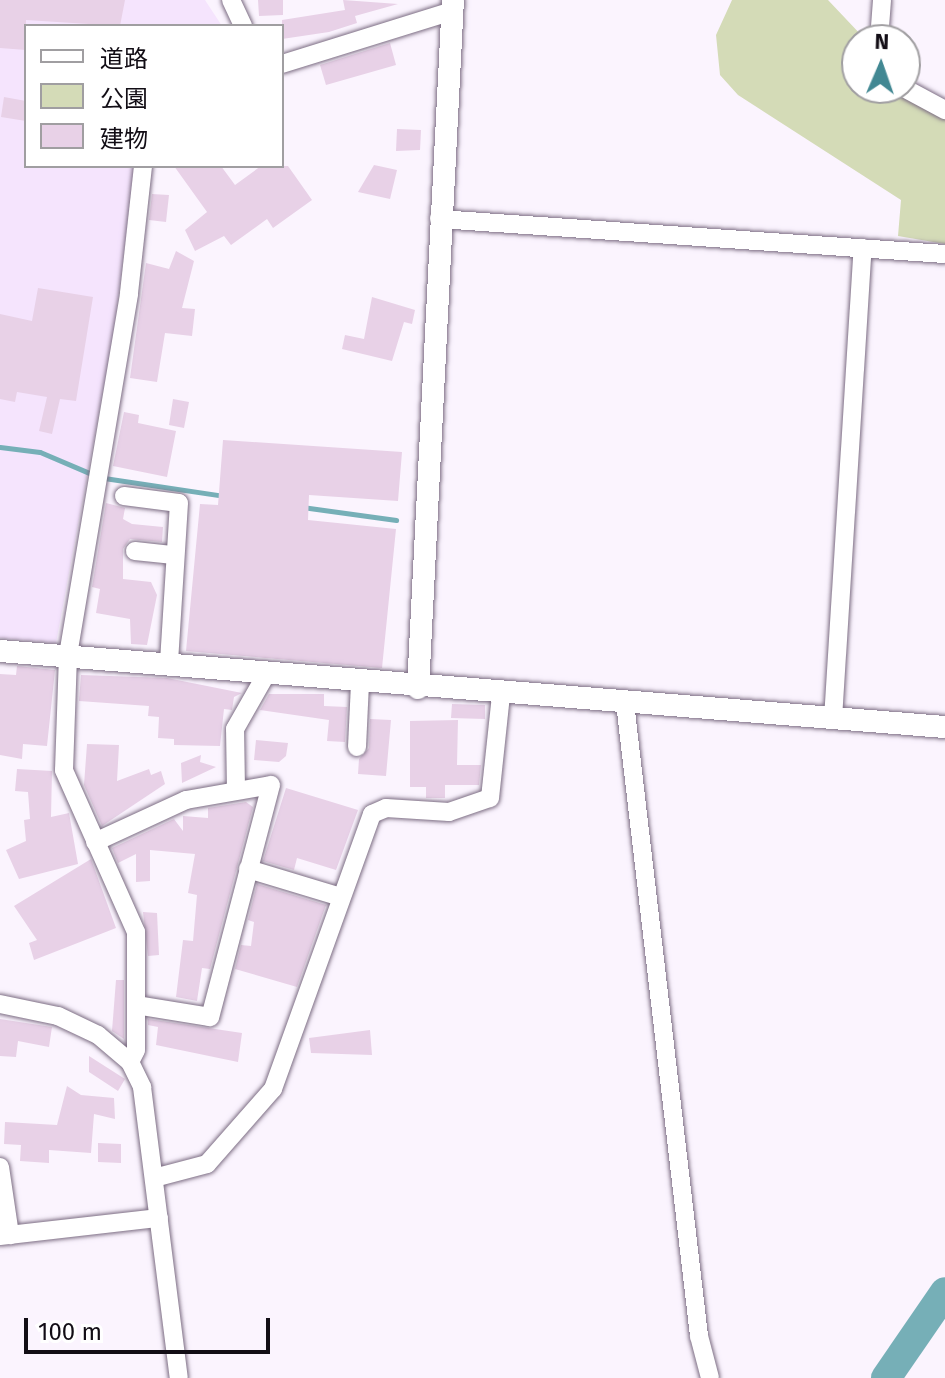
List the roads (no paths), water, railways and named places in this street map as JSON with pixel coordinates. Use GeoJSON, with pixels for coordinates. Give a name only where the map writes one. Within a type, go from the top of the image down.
{"type":"FeatureCollection","features":[{"type":"Feature","properties":{"kind":"street"},"geometry":{"type":"LineString","coordinates":[[231,0],[242,24]]}},
{"type":"Feature","properties":{"kind":"street"},"geometry":{"type":"LineString","coordinates":[[880,24],[882,0]]}},
{"type":"Feature","properties":{"kind":"street"},"geometry":{"type":"LineString","coordinates":[[284,63],[452,5],[418,688]]}},
{"type":"Feature","properties":{"kind":"street"},"geometry":{"type":"LineString","coordinates":[[921,97],[945,110]]}},
{"type":"Feature","properties":{"kind":"street"},"geometry":{"type":"LineString","coordinates":[[130,1062],[136,1005],[136,932],[64,770],[68,655],[129,293],[143,168]]}},
{"type":"Feature","properties":{"kind":"street"},"geometry":{"type":"LineString","coordinates":[[439,219],[945,254]]}},
{"type":"Feature","properties":{"kind":"street"},"geometry":{"type":"LineString","coordinates":[[833,719],[863,248]]}},
{"type":"Feature","properties":{"kind":"street"},"geometry":{"type":"LineString","coordinates":[[124,496],[179,503],[169,664]]}},
{"type":"Feature","properties":{"kind":"street"},"geometry":{"type":"LineString","coordinates":[[135,551],[174,555]]}},
{"type":"Feature","properties":{"kind":"street"},"geometry":{"type":"LineString","coordinates":[[0,651],[501,695],[945,727]]}},
{"type":"Feature","properties":{"kind":"street"},"geometry":{"type":"LineString","coordinates":[[236,790],[235,729],[267,673]]}},
{"type":"Feature","properties":{"kind":"street"},"geometry":{"type":"LineString","coordinates":[[357,747],[360,683]]}},
{"type":"Feature","properties":{"kind":"street"},"geometry":{"type":"LineString","coordinates":[[154,1178],[207,1164],[273,1089],[341,897],[377,810],[449,812],[490,798],[501,695]]}},
{"type":"Feature","properties":{"kind":"street"},"geometry":{"type":"LineString","coordinates":[[625,703],[697,1320],[710,1378]]}},
{"type":"Feature","properties":{"kind":"street"},"geometry":{"type":"LineString","coordinates":[[95,842],[186,800],[271,785],[210,1017],[136,1005]]}},
{"type":"Feature","properties":{"kind":"street"},"geometry":{"type":"LineString","coordinates":[[248,869],[341,897]]}},
{"type":"Feature","properties":{"kind":"street"},"geometry":{"type":"LineString","coordinates":[[0,1004],[85,1028],[130,1062],[142,1087],[179,1378]]}},
{"type":"Feature","properties":{"kind":"street"},"geometry":{"type":"LineString","coordinates":[[0,1167],[5,1235],[159,1218]]}},
{"type":"Feature","properties":{"kind":"waterway"},"geometry":{"type":"LineString","coordinates":[[0,447],[40,452],[94,475]]}},
{"type":"Feature","properties":{"kind":"waterway"},"geometry":{"type":"LineString","coordinates":[[104,478],[224,496]]}},
{"type":"Feature","properties":{"kind":"waterway"},"geometry":{"type":"LineString","coordinates":[[302,507],[396,520]]}},
{"type":"Feature","properties":{"kind":"waterway"},"geometry":{"type":"LineString","coordinates":[[886,1378],[945,1292]]}}]}
